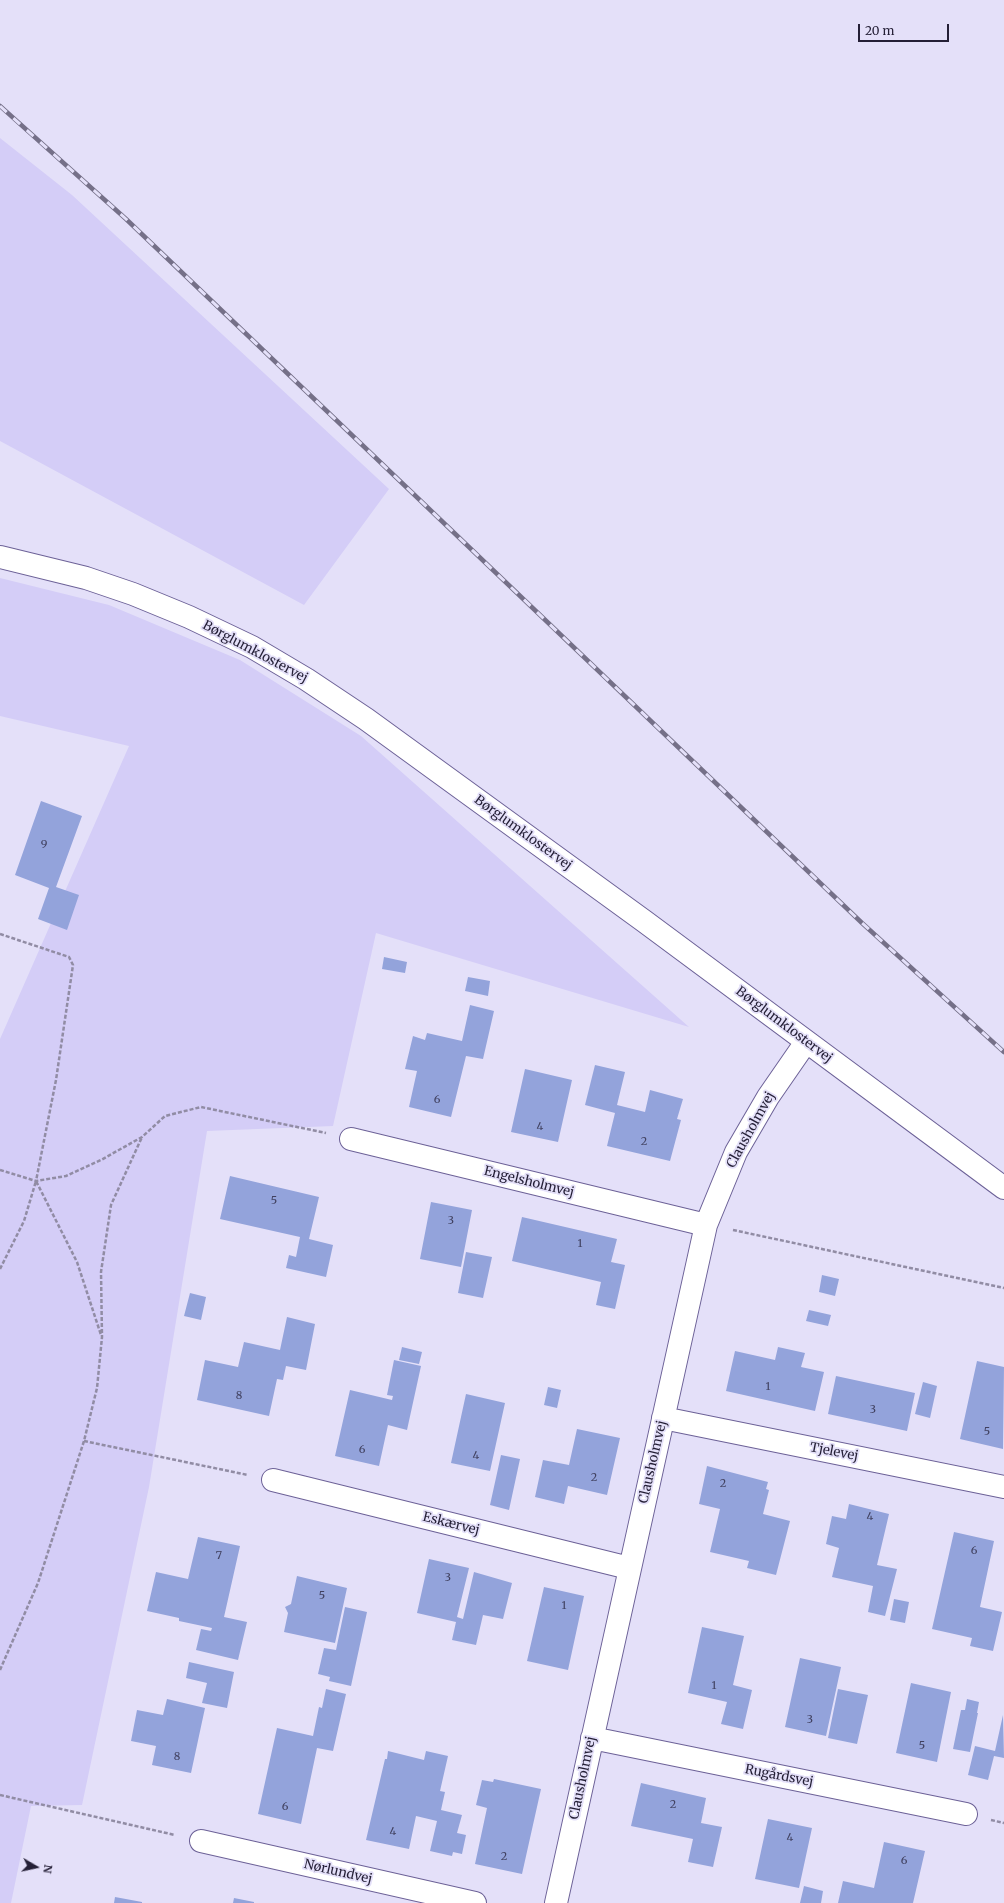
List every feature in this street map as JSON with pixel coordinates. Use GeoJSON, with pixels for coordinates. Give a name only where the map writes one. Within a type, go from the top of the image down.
{"type":"FeatureCollection","features":[{"type":"Feature","properties":{"kind":"street","name":"Børglumklostervej"},"geometry":{"type":"LineString","coordinates":[[0,557],[86,578],[133,594],[190,617],[245,644],[306,679],[366,719],[638,916],[1004,1188]]}},
{"type":"Feature","properties":{"kind":"street","name":"Clausholmvej"},"geometry":{"type":"LineString","coordinates":[[556,1903],[706,1225],[736,1152],[768,1097],[806,1042]]}},
{"type":"Feature","properties":{"kind":"street","name":"Engelsholmvej"},"geometry":{"type":"LineString","coordinates":[[351,1139],[706,1225]]}},
{"type":"Feature","properties":{"kind":"street","name":"Tjelevej"},"geometry":{"type":"LineString","coordinates":[[663,1418],[1004,1487]]}},
{"type":"Feature","properties":{"kind":"street","name":"Eskærvej"},"geometry":{"type":"LineString","coordinates":[[273,1480],[629,1568]]}},
{"type":"Feature","properties":{"kind":"street","name":"Rugårdsvej"},"geometry":{"type":"LineString","coordinates":[[592,1738],[966,1814]]}},
{"type":"Feature","properties":{"kind":"street","name":"Nørlundvej"},"geometry":{"type":"LineString","coordinates":[[201,1841],[474,1903]]}},
{"type":"Feature","properties":{"kind":"path"},"geometry":{"type":"LineString","coordinates":[[0,934],[69,957],[73,965],[56,1080],[36,1180],[24,1221],[0,1269]]}},
{"type":"Feature","properties":{"kind":"path"},"geometry":{"type":"LineString","coordinates":[[0,1170],[36,1180],[66,1176],[101,1160],[142,1137],[165,1116],[201,1107],[351,1139]]}},
{"type":"Feature","properties":{"kind":"path"},"geometry":{"type":"LineString","coordinates":[[0,1670],[38,1583],[84,1441],[97,1388],[102,1337],[101,1272],[111,1205],[142,1137]]}},
{"type":"Feature","properties":{"kind":"path"},"geometry":{"type":"LineString","coordinates":[[36,1180],[77,1262],[102,1337]]}},
{"type":"Feature","properties":{"kind":"path"},"geometry":{"type":"LineString","coordinates":[[706,1225],[1004,1288]]}},
{"type":"Feature","properties":{"kind":"path"},"geometry":{"type":"LineString","coordinates":[[84,1441],[273,1480]]}},
{"type":"Feature","properties":{"kind":"path"},"geometry":{"type":"LineString","coordinates":[[0,1795],[201,1841]]}},
{"type":"Feature","properties":{"kind":"shaded area"},"geometry":{"type":"Polygon","coordinates":[[[0,138],[72,195],[389,489],[304,605],[0,441],[0,138]]]}},
{"type":"Feature","properties":{"kind":"shaded area"},"geometry":{"type":"Polygon","coordinates":[[[0,578],[109,605],[240,660],[361,736],[689,1027],[376,933],[333,1126],[207,1131],[149,1487],[82,1805],[31,1806],[11,1903],[0,1903],[0,1039],[129,746],[0,716],[0,578]]]}},
{"type":"Feature","properties":{"kind":"building"},"geometry":{"type":"Polygon","coordinates":[[[41,801],[82,816],[56,887],[79,895],[67,930],[38,919],[49,888],[15,875],[41,801]]]}},
{"type":"Feature","properties":{"kind":"building"},"geometry":{"type":"Polygon","coordinates":[[[384,957],[407,962],[405,973],[382,969],[384,957]]]}},
{"type":"Feature","properties":{"kind":"building"},"geometry":{"type":"Polygon","coordinates":[[[468,977],[490,981],[488,996],[465,991],[468,977]]]}},
{"type":"Feature","properties":{"kind":"building"},"geometry":{"type":"Polygon","coordinates":[[[470,1005],[494,1011],[483,1059],[466,1056],[451,1117],[409,1107],[417,1071],[405,1069],[413,1036],[425,1040],[427,1033],[462,1041],[470,1005]]]}},
{"type":"Feature","properties":{"kind":"building"},"geometry":{"type":"Polygon","coordinates":[[[595,1065],[625,1072],[617,1105],[645,1112],[650,1090],[683,1099],[677,1119],[681,1120],[670,1161],[607,1146],[615,1113],[585,1105],[595,1065]]]}},
{"type":"Feature","properties":{"kind":"building"},"geometry":{"type":"Polygon","coordinates":[[[525,1069],[572,1080],[558,1142],[511,1132],[525,1069]]]}},
{"type":"Feature","properties":{"kind":"building"},"geometry":{"type":"Polygon","coordinates":[[[230,1176],[319,1197],[309,1239],[333,1245],[326,1277],[286,1268],[289,1255],[296,1257],[300,1237],[220,1219],[230,1176]]]}},
{"type":"Feature","properties":{"kind":"building"},"geometry":{"type":"Polygon","coordinates":[[[431,1202],[472,1210],[461,1267],[420,1259],[431,1202]]]}},
{"type":"Feature","properties":{"kind":"building"},"geometry":{"type":"Polygon","coordinates":[[[522,1217],[617,1239],[611,1262],[625,1265],[615,1309],[596,1305],[601,1282],[512,1261],[522,1217]]]}},
{"type":"Feature","properties":{"kind":"building"},"geometry":{"type":"Polygon","coordinates":[[[466,1252],[492,1257],[483,1298],[458,1293],[466,1252]]]}},
{"type":"Feature","properties":{"kind":"building"},"geometry":{"type":"Polygon","coordinates":[[[822,1275],[839,1279],[835,1296],[819,1292],[822,1275]]]}},
{"type":"Feature","properties":{"kind":"building"},"geometry":{"type":"Polygon","coordinates":[[[190,1293],[206,1297],[201,1320],[184,1316],[190,1293]]]}},
{"type":"Feature","properties":{"kind":"building"},"geometry":{"type":"Polygon","coordinates":[[[809,1310],[831,1315],[828,1326],[806,1321],[809,1310]]]}},
{"type":"Feature","properties":{"kind":"building"},"geometry":{"type":"Polygon","coordinates":[[[287,1317],[315,1324],[306,1370],[286,1366],[283,1380],[277,1379],[269,1416],[197,1400],[205,1360],[238,1367],[244,1342],[280,1350],[287,1317]]]}},
{"type":"Feature","properties":{"kind":"building"},"geometry":{"type":"Polygon","coordinates":[[[402,1347],[422,1352],[419,1364],[399,1360],[402,1347]]]}},
{"type":"Feature","properties":{"kind":"building"},"geometry":{"type":"Polygon","coordinates":[[[778,1347],[805,1353],[801,1367],[824,1372],[815,1411],[726,1391],[735,1351],[775,1360],[778,1347]]]}},
{"type":"Feature","properties":{"kind":"building"},"geometry":{"type":"Polygon","coordinates":[[[394,1360],[421,1366],[407,1430],[388,1425],[379,1466],[335,1456],[350,1390],[392,1400],[393,1396],[387,1395],[394,1360]]]}},
{"type":"Feature","properties":{"kind":"building"},"geometry":{"type":"Polygon","coordinates":[[[977,1361],[1004,1367],[1003,1449],[960,1439],[977,1361]]]}},
{"type":"Feature","properties":{"kind":"building"},"geometry":{"type":"Polygon","coordinates":[[[836,1376],[915,1393],[907,1431],[828,1414],[836,1376]]]}},
{"type":"Feature","properties":{"kind":"building"},"geometry":{"type":"Polygon","coordinates":[[[923,1382],[937,1386],[930,1418],[915,1414],[923,1382]]]}},
{"type":"Feature","properties":{"kind":"building"},"geometry":{"type":"Polygon","coordinates":[[[548,1387],[561,1390],[557,1408],[544,1405],[548,1387]]]}},
{"type":"Feature","properties":{"kind":"building"},"geometry":{"type":"Polygon","coordinates":[[[466,1394],[505,1403],[490,1471],[451,1463],[466,1394]]]}},
{"type":"Feature","properties":{"kind":"building"},"geometry":{"type":"Polygon","coordinates":[[[577,1429],[620,1438],[607,1495],[568,1486],[564,1504],[535,1497],[543,1460],[569,1465],[577,1429]]]}},
{"type":"Feature","properties":{"kind":"building"},"geometry":{"type":"Polygon","coordinates":[[[501,1455],[520,1459],[509,1510],[490,1505],[501,1455]]]}},
{"type":"Feature","properties":{"kind":"building"},"geometry":{"type":"Polygon","coordinates":[[[707,1466],[768,1482],[766,1489],[769,1490],[763,1514],[790,1521],[776,1575],[747,1568],[749,1561],[710,1552],[720,1509],[699,1504],[707,1466]]]}},
{"type":"Feature","properties":{"kind":"building"},"geometry":{"type":"Polygon","coordinates":[[[849,1504],[889,1514],[877,1565],[897,1569],[885,1616],[868,1612],[873,1586],[832,1577],[839,1548],[826,1544],[832,1516],[846,1519],[849,1504]]]}},
{"type":"Feature","properties":{"kind":"building"},"geometry":{"type":"Polygon","coordinates":[[[954,1532],[994,1541],[980,1607],[1002,1612],[993,1651],[970,1646],[972,1638],[932,1629],[954,1532]]]}},
{"type":"Feature","properties":{"kind":"building"},"geometry":{"type":"Polygon","coordinates":[[[198,1537],[240,1546],[224,1617],[247,1622],[238,1660],[196,1650],[201,1629],[211,1631],[212,1628],[179,1621],[179,1618],[147,1611],[156,1572],[188,1579],[198,1537]]]}},
{"type":"Feature","properties":{"kind":"building"},"geometry":{"type":"Polygon","coordinates":[[[429,1559],[469,1568],[457,1617],[463,1619],[474,1572],[512,1583],[503,1619],[483,1615],[476,1645],[452,1640],[456,1622],[417,1613],[429,1559]]]}},
{"type":"Feature","properties":{"kind":"building"},"geometry":{"type":"Polygon","coordinates":[[[297,1576],[347,1588],[335,1643],[284,1632],[288,1613],[285,1607],[291,1604],[297,1576]]]}},
{"type":"Feature","properties":{"kind":"building"},"geometry":{"type":"Polygon","coordinates":[[[544,1587],[584,1596],[568,1670],[527,1661],[544,1587]]]}},
{"type":"Feature","properties":{"kind":"building"},"geometry":{"type":"Polygon","coordinates":[[[894,1599],[909,1602],[905,1623],[890,1620],[894,1599]]]}},
{"type":"Feature","properties":{"kind":"building"},"geometry":{"type":"Polygon","coordinates":[[[345,1607],[367,1612],[351,1686],[329,1681],[330,1677],[318,1674],[324,1648],[336,1650],[345,1607]]]}},
{"type":"Feature","properties":{"kind":"building"},"geometry":{"type":"Polygon","coordinates":[[[702,1627],[744,1636],[733,1685],[752,1690],[743,1729],[721,1724],[727,1702],[688,1693],[702,1627]]]}},
{"type":"Feature","properties":{"kind":"building"},"geometry":{"type":"Polygon","coordinates":[[[800,1658],[841,1667],[826,1736],[785,1727],[800,1658]]]}},
{"type":"Feature","properties":{"kind":"building"},"geometry":{"type":"Polygon","coordinates":[[[189,1662],[234,1672],[227,1708],[202,1703],[207,1683],[186,1678],[189,1662]]]}},
{"type":"Feature","properties":{"kind":"building"},"geometry":{"type":"Polygon","coordinates":[[[911,1683],[951,1692],[937,1762],[896,1753],[911,1683]]]}},
{"type":"Feature","properties":{"kind":"building"},"geometry":{"type":"Polygon","coordinates":[[[326,1689],[346,1694],[333,1751],[317,1748],[301,1824],[258,1814],[277,1728],[313,1736],[319,1707],[322,1708],[326,1689]]]}},
{"type":"Feature","properties":{"kind":"building"},"geometry":{"type":"Polygon","coordinates":[[[838,1689],[868,1695],[857,1744],[828,1738],[838,1689]]]}},
{"type":"Feature","properties":{"kind":"building"},"geometry":{"type":"Polygon","coordinates":[[[167,1699],[205,1708],[191,1773],[152,1765],[156,1746],[131,1741],[137,1710],[163,1715],[167,1699]]]}},
{"type":"Feature","properties":{"kind":"building"},"geometry":{"type":"Polygon","coordinates":[[[967,1699],[979,1702],[970,1752],[953,1749],[961,1710],[965,1710],[967,1699]]]}},
{"type":"Feature","properties":{"kind":"building"},"geometry":{"type":"Polygon","coordinates":[[[1003,1715],[1004,1758],[994,1756],[988,1780],[968,1775],[975,1746],[995,1751],[1003,1715]]]}},
{"type":"Feature","properties":{"kind":"building"},"geometry":{"type":"Polygon","coordinates":[[[388,1751],[424,1760],[426,1751],[448,1756],[440,1791],[445,1792],[441,1810],[462,1815],[457,1833],[466,1835],[462,1854],[453,1852],[452,1856],[430,1851],[437,1821],[416,1816],[409,1849],[366,1840],[388,1751]]]}},
{"type":"Feature","properties":{"kind":"building"},"geometry":{"type":"Polygon","coordinates":[[[494,1779],[541,1789],[522,1874],[475,1864],[487,1808],[476,1805],[482,1780],[493,1782],[494,1779]]]}},
{"type":"Feature","properties":{"kind":"building"},"geometry":{"type":"Polygon","coordinates":[[[641,1783],[706,1798],[701,1823],[722,1827],[713,1867],[688,1862],[693,1839],[631,1826],[641,1783]]]}},
{"type":"Feature","properties":{"kind":"building"},"geometry":{"type":"Polygon","coordinates":[[[768,1819],[812,1828],[799,1888],[755,1879],[768,1819]]]}},
{"type":"Feature","properties":{"kind":"building"},"geometry":{"type":"Polygon","coordinates":[[[884,1842],[925,1851],[913,1903],[838,1903],[843,1881],[874,1888],[884,1842]]]}},
{"type":"Feature","properties":{"kind":"building"},"geometry":{"type":"Polygon","coordinates":[[[804,1886],[823,1891],[821,1903],[800,1903],[804,1886]]]}},
{"type":"Feature","properties":{"kind":"building"},"geometry":{"type":"Polygon","coordinates":[[[115,1897],[142,1902],[142,1903],[114,1903],[115,1897]]]}},
{"type":"Feature","properties":{"kind":"building"},"geometry":{"type":"Polygon","coordinates":[[[234,1898],[254,1902],[254,1903],[233,1903],[234,1898]]]}},
{"type":"Feature","properties":{"kind":"railway"},"geometry":{"type":"LineString","coordinates":[[0,106],[126,219],[862,923],[1004,1052]]}}]}
